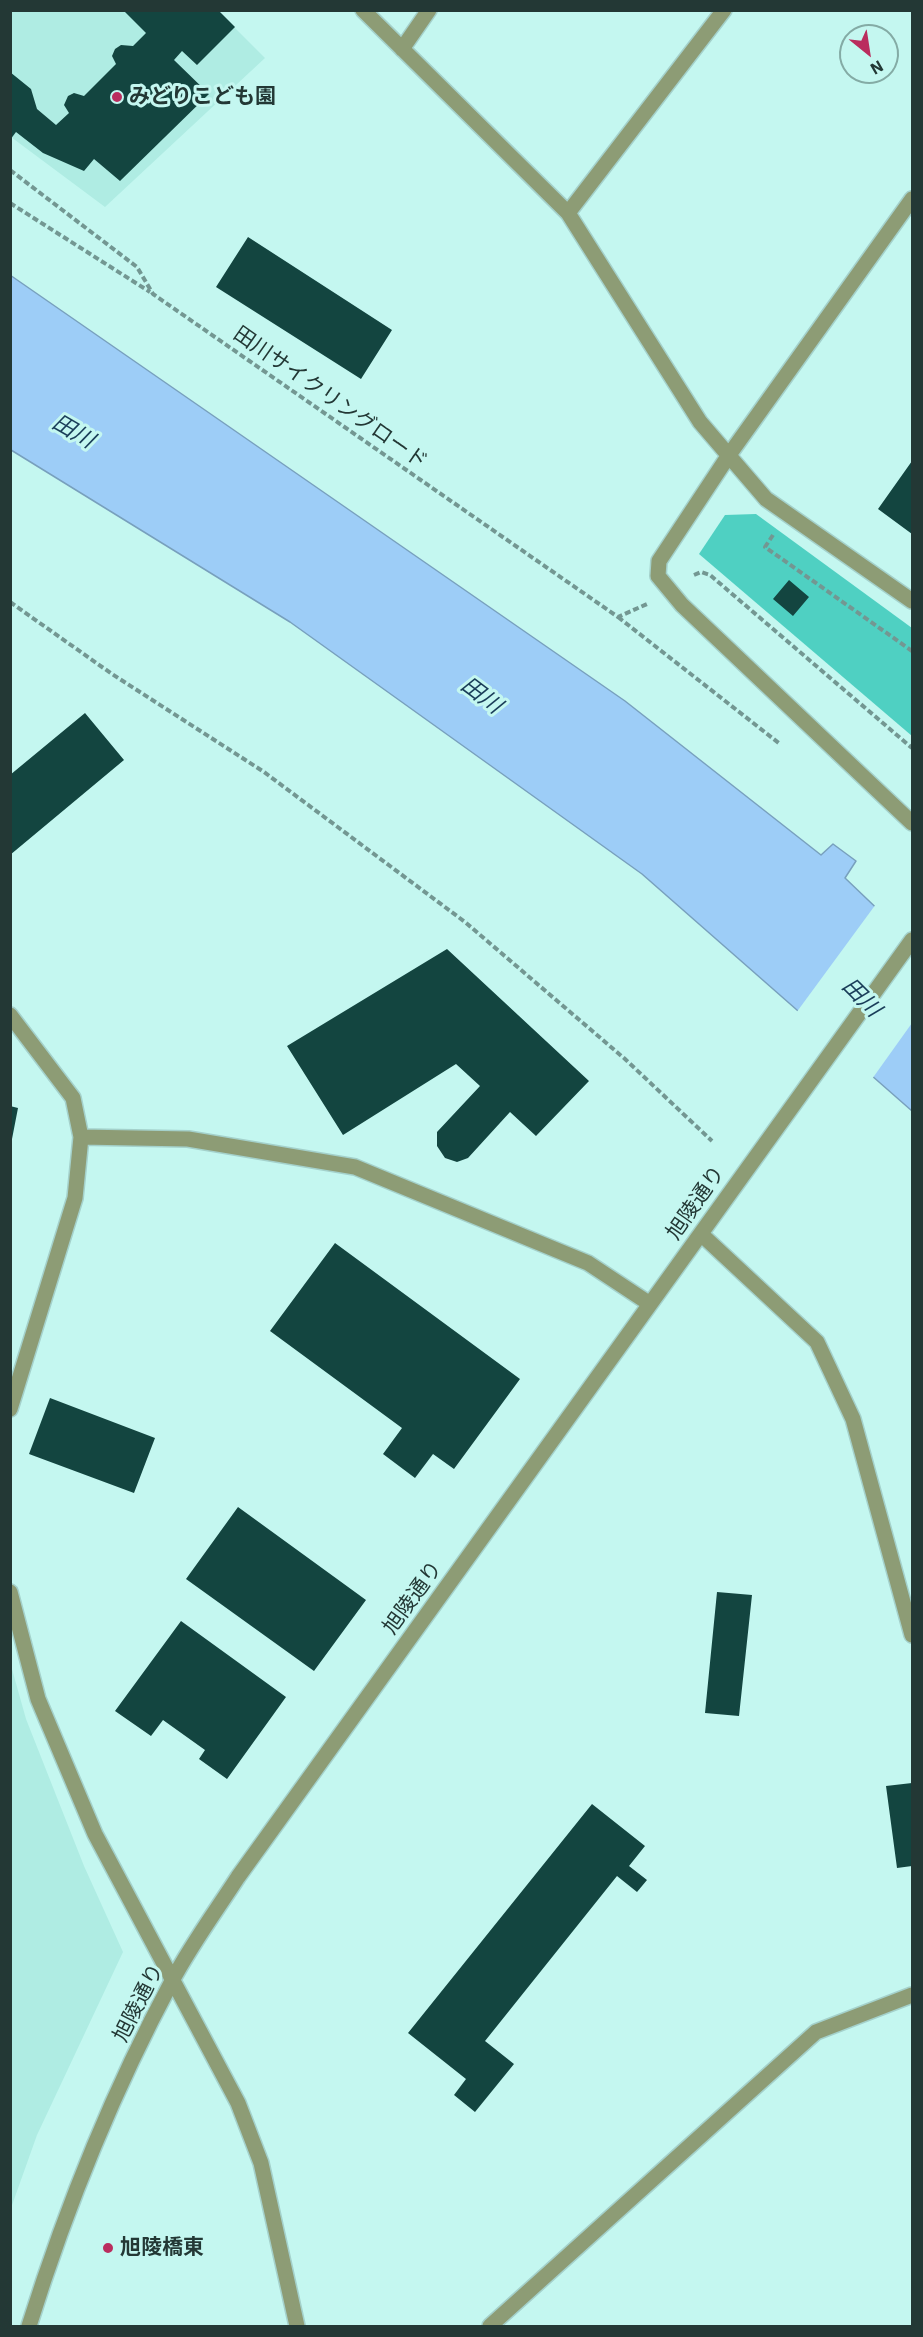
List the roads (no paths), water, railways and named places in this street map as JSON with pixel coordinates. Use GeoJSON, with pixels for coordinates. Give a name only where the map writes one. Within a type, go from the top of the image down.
{"type":"FeatureCollection","features":[{"type":"Feature","properties":{"kind":"street"},"geometry":{"type":"LineString","coordinates":[[363,10],[568,213],[700,422],[766,499],[912,601]]}},
{"type":"Feature","properties":{"kind":"street"},"geometry":{"type":"LineString","coordinates":[[402,49],[429,10]]}},
{"type":"Feature","properties":{"kind":"street"},"geometry":{"type":"LineString","coordinates":[[568,213],[724,10]]}},
{"type":"Feature","properties":{"kind":"street"},"geometry":{"type":"LineString","coordinates":[[912,199],[729,455],[658,561],[658,576],[682,605],[912,823]]}},
{"type":"Feature","properties":{"kind":"street","name":"旭陵通り"},"geometry":{"type":"LineString","coordinates":[[28,2326],[81,2175],[172,1980],[238,1877],[912,940]]}},
{"type":"Feature","properties":{"kind":"street"},"geometry":{"type":"LineString","coordinates":[[10,1015],[73,1098],[81,1137],[75,1198],[10,1410]]}},
{"type":"Feature","properties":{"kind":"street"},"geometry":{"type":"LineString","coordinates":[[81,1137],[188,1139],[355,1167],[588,1263],[650,1304]]}},
{"type":"Feature","properties":{"kind":"street"},"geometry":{"type":"LineString","coordinates":[[701,1233],[817,1342],[853,1419],[912,1635]]}},
{"type":"Feature","properties":{"kind":"street"},"geometry":{"type":"LineString","coordinates":[[10,1592],[38,1699],[95,1834],[238,2103],[261,2163],[297,2326]]}},
{"type":"Feature","properties":{"kind":"street"},"geometry":{"type":"LineString","coordinates":[[498,2323],[816,2032],[912,1995]]}},
{"type":"Feature","properties":{"kind":"water","name":"田川"},"geometry":{"type":"Polygon","coordinates":[[[10,275],[625,701],[821,855],[833,844],[856,861],[845,878],[912,942],[912,1111],[642,874],[290,622],[11,450],[10,275]]]}},
{"type":"Feature","properties":{"kind":"place","name":"みどりこども園"},"geometry":{"type":"Point","coordinates":[117,97]}},
{"type":"Feature","properties":{"kind":"place","name":"旭陵橋東"},"geometry":{"type":"Point","coordinates":[108,2248]}}]}
